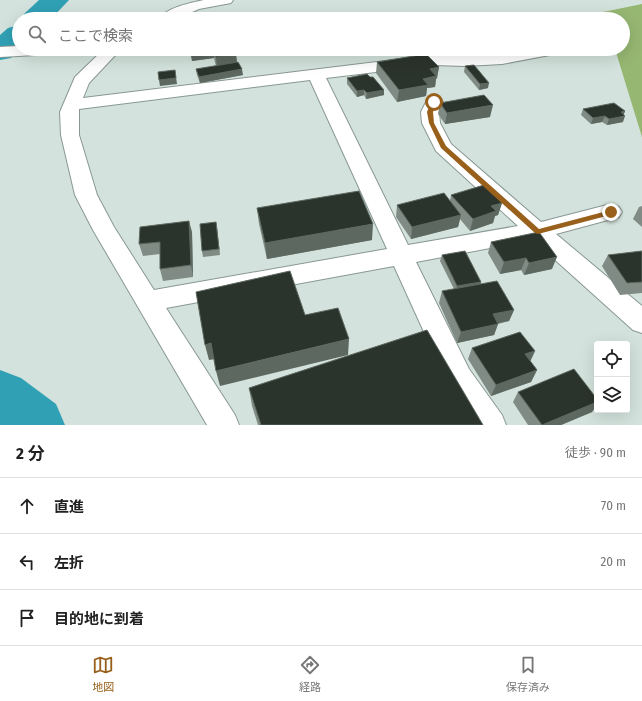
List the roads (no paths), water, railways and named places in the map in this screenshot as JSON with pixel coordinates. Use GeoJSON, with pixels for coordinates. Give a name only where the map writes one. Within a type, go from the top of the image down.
{"type":"FeatureCollection","features":[{"type":"Feature","properties":{"kind":"street"},"geometry":{"type":"LineString","coordinates":[[176,12],[198,5],[226,0]]}},
{"type":"Feature","properties":{"kind":"street"},"geometry":{"type":"LineString","coordinates":[[0,41],[12,40]]}},
{"type":"Feature","properties":{"kind":"street"},"geometry":{"type":"LineString","coordinates":[[0,52],[12,51]]}},
{"type":"Feature","properties":{"kind":"street"},"geometry":{"type":"LineString","coordinates":[[106,56],[82,81],[69,112],[70,134],[86,195],[104,230],[224,425]]}},
{"type":"Feature","properties":{"kind":"street"},"geometry":{"type":"LineString","coordinates":[[71,105],[434,60],[465,62],[502,60],[521,56]]}},
{"type":"Feature","properties":{"kind":"street"},"geometry":{"type":"LineString","coordinates":[[316,75],[459,378],[491,425]]}},
{"type":"Feature","properties":{"kind":"street"},"geometry":{"type":"LineString","coordinates":[[434,102],[430,112],[432,123],[443,147],[642,322]]}},
{"type":"Feature","properties":{"kind":"street"},"geometry":{"type":"LineString","coordinates":[[148,301],[538,231],[611,212]]}},
{"type":"Feature","properties":{"kind":"waterway"},"geometry":{"type":"LineString","coordinates":[[42,12],[55,0]]}},
{"type":"Feature","properties":{"kind":"waterway"},"geometry":{"type":"LineString","coordinates":[[0,51],[12,40]]}},
{"type":"Feature","properties":{"kind":"waterway"},"geometry":{"type":"LineString","coordinates":[[0,397],[35,425]]}}]}
